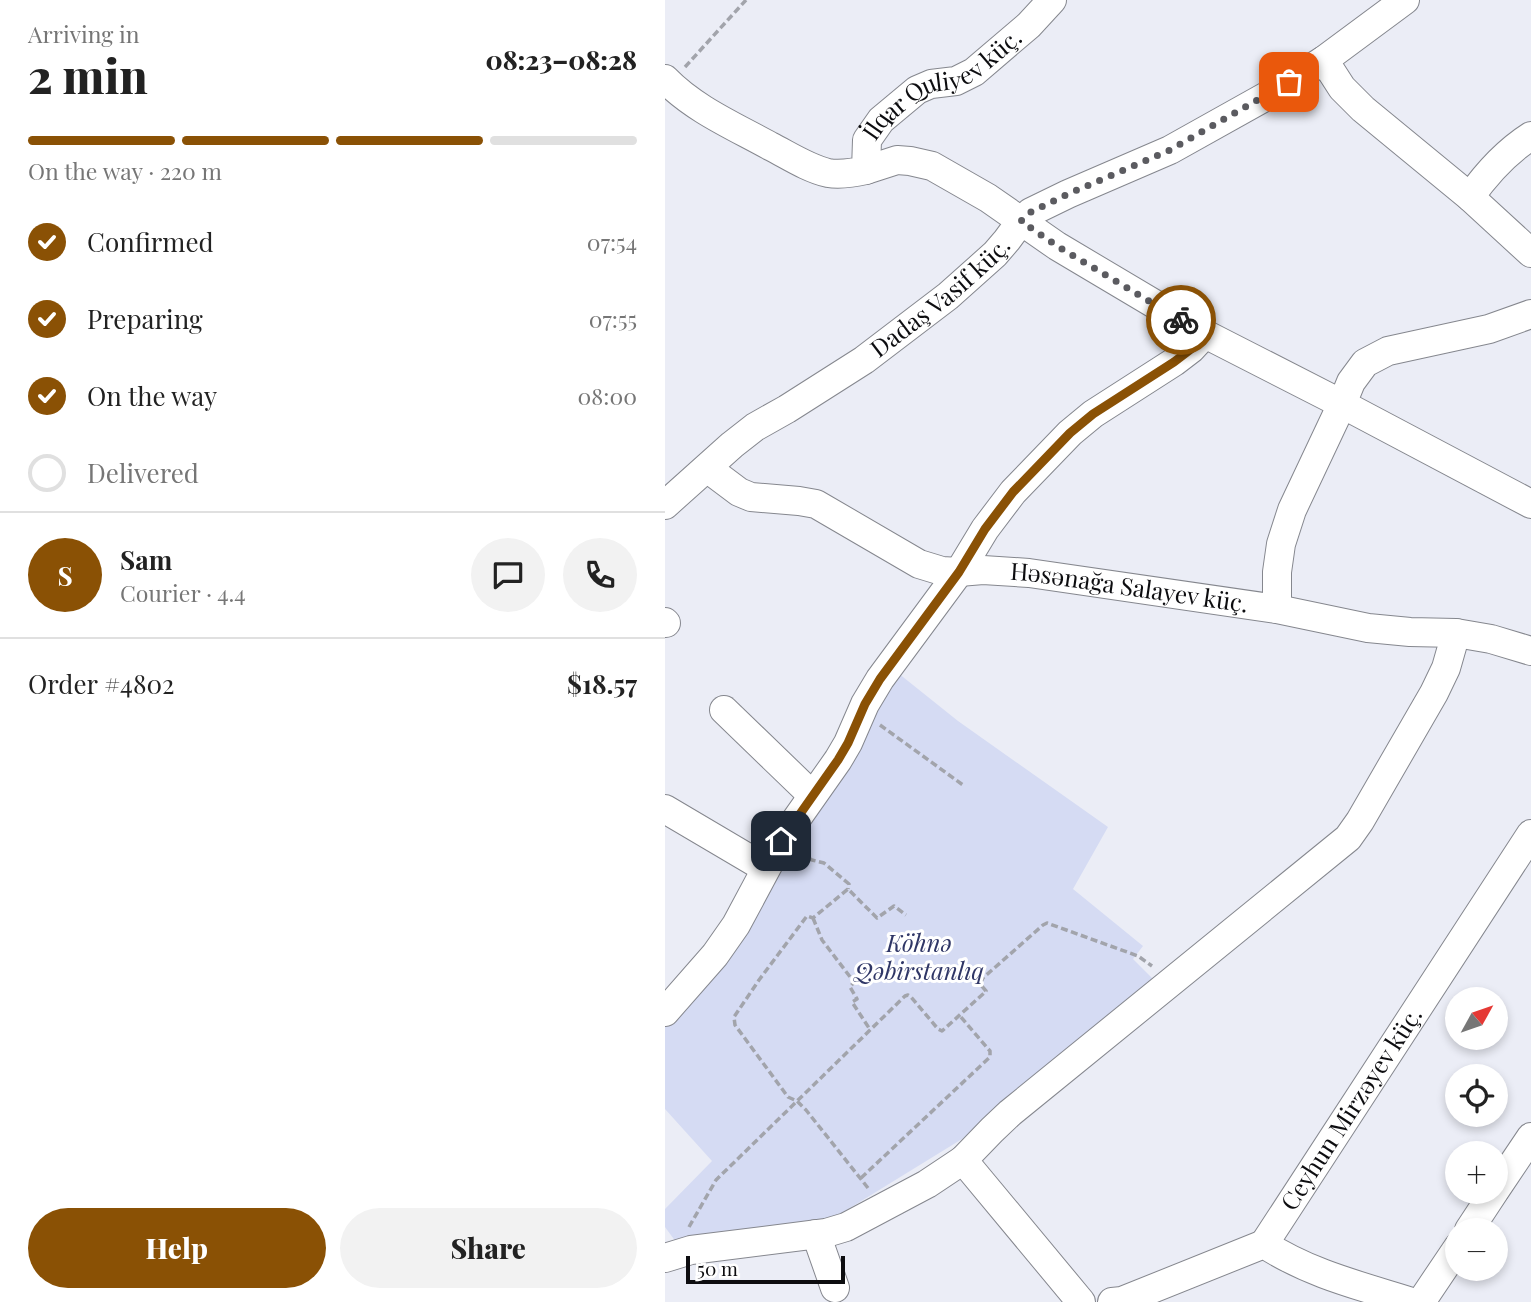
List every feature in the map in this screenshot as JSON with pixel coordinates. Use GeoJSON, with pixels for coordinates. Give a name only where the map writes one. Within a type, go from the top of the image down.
{"type":"FeatureCollection","features":[{"type":"Feature","properties":{"kind":"street","name":"İlqar Quliyev küç."},"geometry":{"type":"LineString","coordinates":[[667,82],[707,112],[807,166],[829,173],[848,174],[866,170],[867,140],[881,121],[917,90],[931,84],[956,81],[974,72],[1029,25],[1052,0]]}},
{"type":"Feature","properties":{"kind":"street","name":"Dadaş Vasif küç."},"geometry":{"type":"LineString","coordinates":[[665,505],[755,427],[864,360],[907,329],[995,254],[1031,212],[1170,150],[1272,93],[1324,61],[1405,0]]}},
{"type":"Feature","properties":{"kind":"street"},"geometry":{"type":"LineString","coordinates":[[1324,61],[1342,88],[1363,109],[1469,197],[1531,253]]}},
{"type":"Feature","properties":{"kind":"street"},"geometry":{"type":"LineString","coordinates":[[1469,197],[1483,177],[1501,159],[1531,136]]}},
{"type":"Feature","properties":{"kind":"street"},"geometry":{"type":"LineString","coordinates":[[866,170],[897,160],[932,166],[988,198],[1057,246],[1205,334],[1531,505]]}},
{"type":"Feature","properties":{"kind":"street"},"geometry":{"type":"LineString","coordinates":[[1277,608],[1277,572],[1281,544],[1292,510],[1351,382],[1365,363],[1388,351],[1489,329],[1531,314]]}},
{"type":"Feature","properties":{"kind":"street"},"geometry":{"type":"LineString","coordinates":[[665,1012],[715,955],[736,925],[781,841],[848,743],[861,711],[880,679],[959,572],[985,529],[1013,492],[1070,433],[1111,402],[1174,362],[1205,334]]}},
{"type":"Feature","properties":{"kind":"street","name":"Həsənağa Salayev küç."},"geometry":{"type":"LineString","coordinates":[[707,468],[739,492],[751,497],[816,504],[919,564],[942,571],[1028,573],[1277,608],[1368,628],[1456,633],[1491,639],[1531,651]]}},
{"type":"Feature","properties":{"kind":"street"},"geometry":{"type":"LineString","coordinates":[[673,1255],[816,1234],[846,1227],[943,1175],[963,1160],[1010,1113],[1348,838],[1434,693],[1446,668],[1456,633]]}},
{"type":"Feature","properties":{"kind":"street"},"geometry":{"type":"LineString","coordinates":[[725,710],[812,795]]}},
{"type":"Feature","properties":{"kind":"street"},"geometry":{"type":"LineString","coordinates":[[665,809],[765,867]]}},
{"type":"Feature","properties":{"kind":"street","name":"Ceyhun Mirzəyev küç."},"geometry":{"type":"LineString","coordinates":[[1264,1244],[1531,834]]}},
{"type":"Feature","properties":{"kind":"street"},"geometry":{"type":"LineString","coordinates":[[1508,1171],[1531,1137]]}},
{"type":"Feature","properties":{"kind":"street"},"geometry":{"type":"LineString","coordinates":[[963,1160],[1081,1302]]}},
{"type":"Feature","properties":{"kind":"street"},"geometry":{"type":"LineString","coordinates":[[816,1234],[835,1288]]}},
{"type":"Feature","properties":{"kind":"street"},"geometry":{"type":"LineString","coordinates":[[1112,1302],[1122,1301],[1264,1244],[1286,1258],[1319,1273],[1412,1302]]}},
{"type":"Feature","properties":{"kind":"street"},"geometry":{"type":"LineString","coordinates":[[1421,1302],[1445,1266]]}},
{"type":"Feature","properties":{"kind":"path"},"geometry":{"type":"LineString","coordinates":[[667,82],[746,0]]}},
{"type":"Feature","properties":{"kind":"path"},"geometry":{"type":"LineString","coordinates":[[861,711],[963,785]]}},
{"type":"Feature","properties":{"kind":"path"},"geometry":{"type":"LineString","coordinates":[[781,841],[812,860],[824,863],[849,884],[848,889],[813,918]]}},
{"type":"Feature","properties":{"kind":"path"},"geometry":{"type":"LineString","coordinates":[[848,889],[877,918],[894,906],[906,915]]}},
{"type":"Feature","properties":{"kind":"path"},"geometry":{"type":"LineString","coordinates":[[869,1028],[852,1002],[857,999],[850,987],[854,982],[822,940],[813,918],[807,916],[734,1017],[735,1025],[788,1097],[806,1110],[883,1207]]}},
{"type":"Feature","properties":{"kind":"path"},"geometry":{"type":"LineString","coordinates":[[673,1255],[716,1180],[905,996],[911,997],[942,1031],[986,991],[980,984],[983,978],[1047,923],[1138,956],[1151,965],[1168,984]]}},
{"type":"Feature","properties":{"kind":"path"},"geometry":{"type":"LineString","coordinates":[[861,1178],[990,1056],[990,1051],[960,1016]]}},
{"type":"Feature","properties":{"kind":"green space","name":"Köhnə Qəbirstanlıq"},"geometry":{"type":"Polygon","coordinates":[[[898,673],[958,721],[1108,827],[1073,889],[1143,946],[1133,959],[1154,980],[962,1139],[832,1219],[676,1242],[665,1227],[665,1209],[712,1161],[665,1109],[665,1026],[741,936],[776,869],[898,673]]]}},
{"type":"Feature","properties":{"kind":"way so far"},"geometry":{"type":"LineString","coordinates":[[1181,320],[1057,246],[1021,221],[1031,212],[1068,194],[1170,150],[1289,82]]}},
{"type":"Feature","properties":{"kind":"route"},"geometry":{"type":"LineString","coordinates":[[781,841],[838,760],[880,679],[959,572],[985,529],[1013,492],[1070,433],[1093,414],[1174,362],[1205,334],[1181,320]]}}]}
